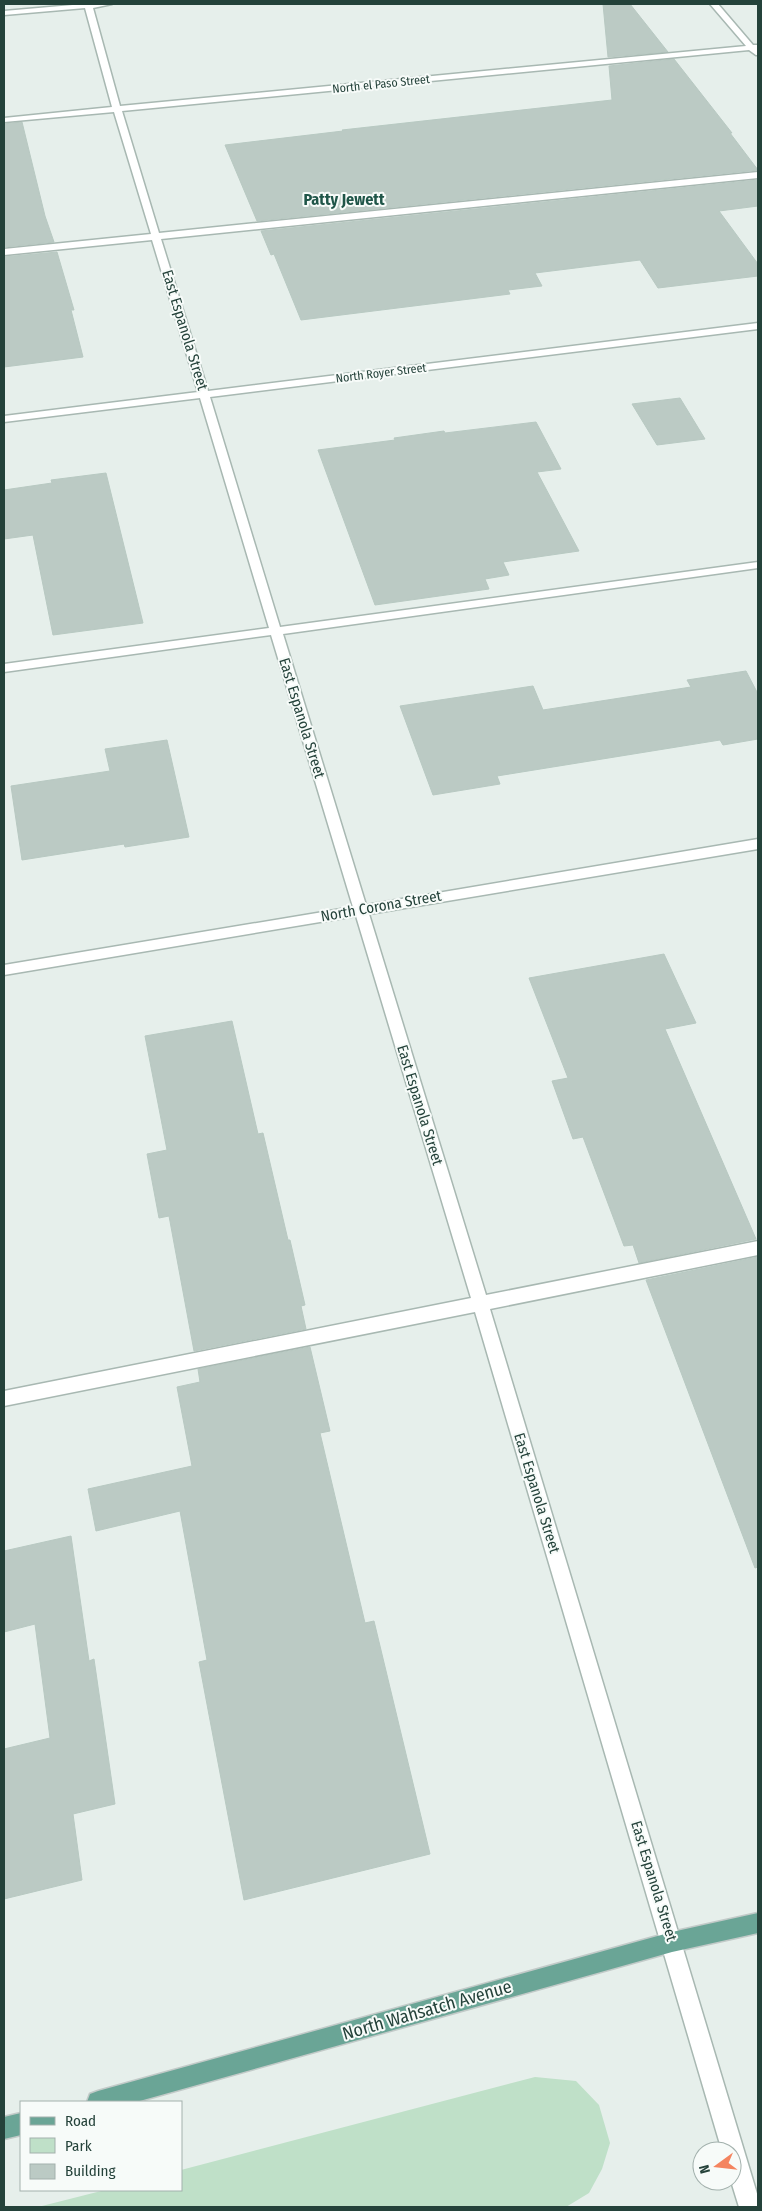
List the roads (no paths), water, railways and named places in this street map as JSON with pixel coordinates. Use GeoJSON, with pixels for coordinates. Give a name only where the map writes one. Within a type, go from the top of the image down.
{"type":"FeatureCollection","features":[{"type":"Feature","properties":{"kind":"main road","name":"North Wahsatch Avenue"},"geometry":{"type":"LineString","coordinates":[[102,2101],[672,1942],[758,1923]]}},
{"type":"Feature","properties":{"kind":"main road"},"geometry":{"type":"LineString","coordinates":[[4,2128],[20,2124]]}},
{"type":"Feature","properties":{"kind":"street"},"geometry":{"type":"LineString","coordinates":[[4,13],[108,4]]}},
{"type":"Feature","properties":{"kind":"street"},"geometry":{"type":"LineString","coordinates":[[714,4],[754,47],[758,56]]}},
{"type":"Feature","properties":{"kind":"street","name":"East Espanola Street"},"geometry":{"type":"LineString","coordinates":[[88,5],[117,110],[157,236],[275,631],[480,1302],[750,2207]]}},
{"type":"Feature","properties":{"kind":"street","name":"North el Paso Street"},"geometry":{"type":"LineString","coordinates":[[4,120],[754,47]]}},
{"type":"Feature","properties":{"kind":"street"},"geometry":{"type":"LineString","coordinates":[[4,252],[758,175]]}},
{"type":"Feature","properties":{"kind":"street","name":"North Royer Street"},"geometry":{"type":"LineString","coordinates":[[4,419],[758,326]]}},
{"type":"Feature","properties":{"kind":"street"},"geometry":{"type":"LineString","coordinates":[[4,668],[758,565]]}},
{"type":"Feature","properties":{"kind":"street","name":"North Corona Street"},"geometry":{"type":"LineString","coordinates":[[4,970],[758,844]]}},
{"type":"Feature","properties":{"kind":"street"},"geometry":{"type":"LineString","coordinates":[[4,1399],[480,1302],[758,1248]]}},
{"type":"Feature","properties":{"kind":"district","name":"Patty Jewett"},"geometry":{"type":"Point","coordinates":[344,199]}}]}
